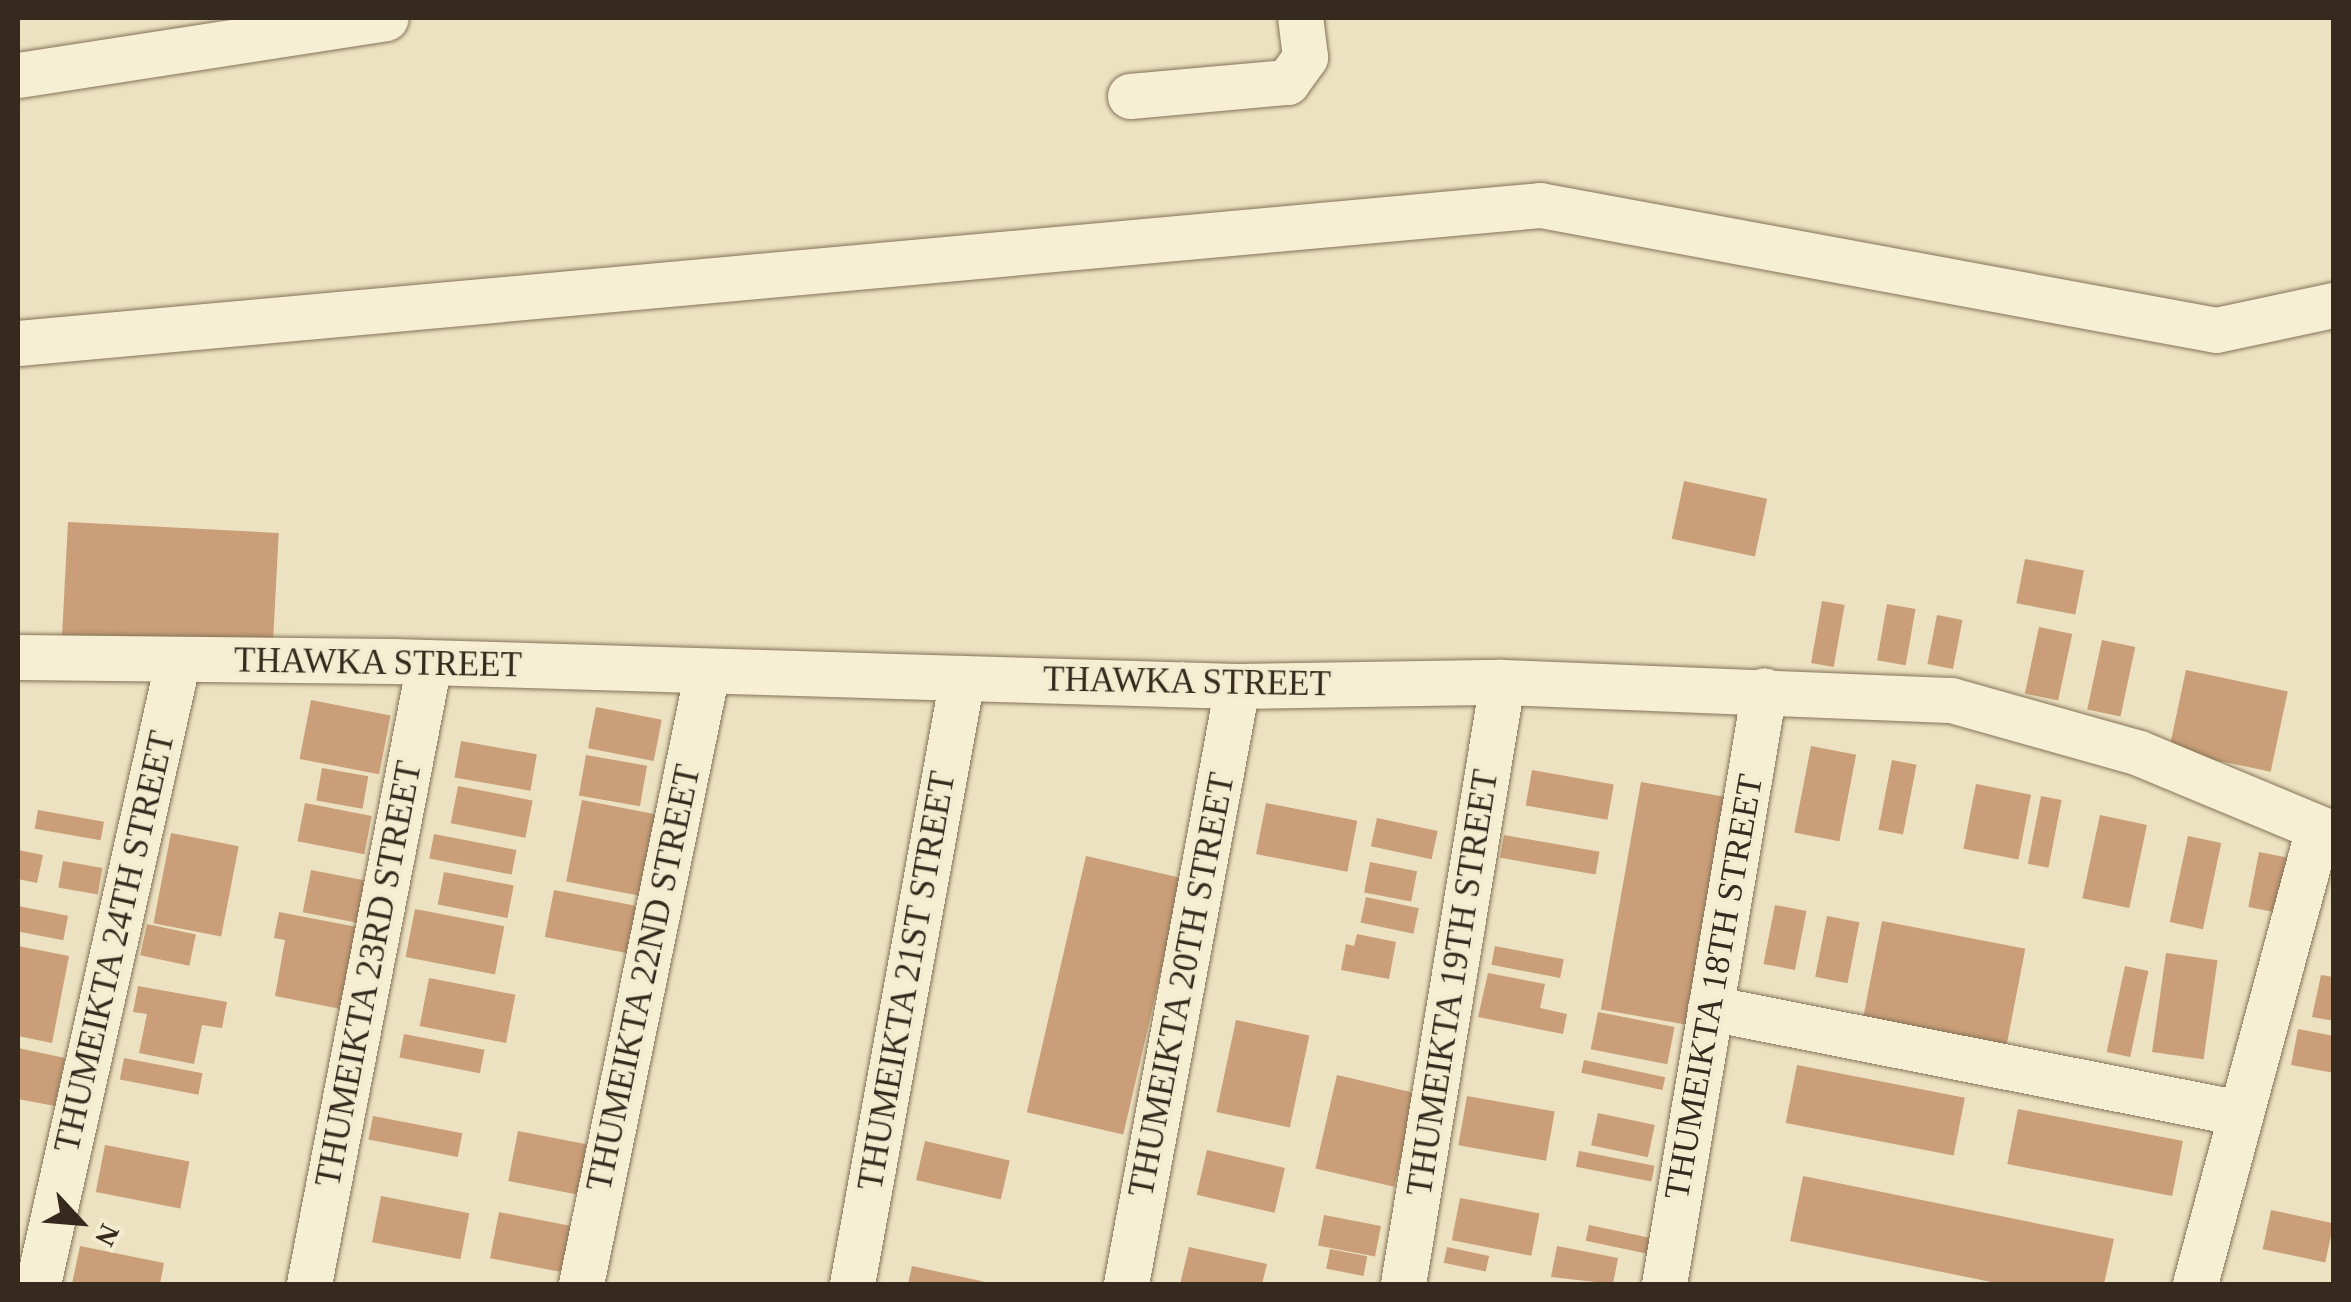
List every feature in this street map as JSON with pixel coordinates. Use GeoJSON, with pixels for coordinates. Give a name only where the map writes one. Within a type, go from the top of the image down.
{"type":"FeatureCollection","features":[{"type":"Feature","properties":{"kind":"street"},"geometry":{"type":"LineString","coordinates":[[18,75],[386,18]]}},
{"type":"Feature","properties":{"kind":"street"},"geometry":{"type":"LineString","coordinates":[[1130,96],[1288,82],[1305,57],[1300,18]]}},
{"type":"Feature","properties":{"kind":"street"},"geometry":{"type":"LineString","coordinates":[[18,343],[1540,205],[2216,330],[2334,305]]}},
{"type":"Feature","properties":{"kind":"street","name":"THAWKA STREET"},"geometry":{"type":"LineString","coordinates":[[18,657],[429,663],[1238,686],[1502,682],[1950,700],[2140,754],[2326,831]]}},
{"type":"Feature","properties":{"kind":"street","name":"THUMEIKTA 24TH STREET"},"geometry":{"type":"LineString","coordinates":[[38,1284],[178,659]]}},
{"type":"Feature","properties":{"kind":"street","name":"THUMEIKTA 23RD STREET"},"geometry":{"type":"LineString","coordinates":[[309,1284],[429,663]]}},
{"type":"Feature","properties":{"kind":"street","name":"THUMEIKTA 22ND STREET"},"geometry":{"type":"LineString","coordinates":[[581,1284],[707,671]]}},
{"type":"Feature","properties":{"kind":"street","name":"THUMEIKTA 21ST STREET"},"geometry":{"type":"LineString","coordinates":[[852,1284],[962,678]]}},
{"type":"Feature","properties":{"kind":"street","name":"THUMEIKTA 19TH STREET"},"geometry":{"type":"LineString","coordinates":[[1403,1284],[1502,682]]}},
{"type":"Feature","properties":{"kind":"street","name":"THUMEIKTA 20TH STREET"},"geometry":{"type":"LineString","coordinates":[[1126,1284],[1238,686]]}},
{"type":"Feature","properties":{"kind":"street","name":"THUMEIKTA 18TH STREET"},"geometry":{"type":"LineString","coordinates":[[1664,1284],[1764,690]]}},
{"type":"Feature","properties":{"kind":"street"},"geometry":{"type":"LineString","coordinates":[[2196,1284],[2240,1113],[2326,831]]}},
{"type":"Feature","properties":{"kind":"street"},"geometry":{"type":"LineString","coordinates":[[1710,1008],[2240,1113]]}},
{"type":"Feature","properties":{"kind":"building"},"geometry":{"type":"Polygon","coordinates":[[[1684,481],[1767,499],[1755,556],[1672,539],[1684,481]]]}},
{"type":"Feature","properties":{"kind":"building"},"geometry":{"type":"Polygon","coordinates":[[[68,522],[279,533],[273,649],[62,638],[68,522]]]}},
{"type":"Feature","properties":{"kind":"building"},"geometry":{"type":"Polygon","coordinates":[[[2025,559],[2084,570],[2075,615],[2016,603],[2025,559]]]}},
{"type":"Feature","properties":{"kind":"building"},"geometry":{"type":"Polygon","coordinates":[[[1822,601],[1845,605],[1834,667],[1811,663],[1822,601]]]}},
{"type":"Feature","properties":{"kind":"building"},"geometry":{"type":"Polygon","coordinates":[[[1887,604],[1916,609],[1906,665],[1877,660],[1887,604]]]}},
{"type":"Feature","properties":{"kind":"building"},"geometry":{"type":"Polygon","coordinates":[[[1937,615],[1963,620],[1953,669],[1927,664],[1937,615]]]}},
{"type":"Feature","properties":{"kind":"building"},"geometry":{"type":"Polygon","coordinates":[[[2039,627],[2072,634],[2058,701],[2025,694],[2039,627]]]}},
{"type":"Feature","properties":{"kind":"building"},"geometry":{"type":"Polygon","coordinates":[[[2102,640],[2135,647],[2120,717],[2087,709],[2102,640]]]}},
{"type":"Feature","properties":{"kind":"building"},"geometry":{"type":"Polygon","coordinates":[[[2186,670],[2288,692],[2271,772],[2169,750],[2186,670]]]}},
{"type":"Feature","properties":{"kind":"building"},"geometry":{"type":"Polygon","coordinates":[[[311,700],[391,715],[379,774],[300,759],[311,700]]]}},
{"type":"Feature","properties":{"kind":"building"},"geometry":{"type":"Polygon","coordinates":[[[596,707],[662,720],[654,761],[588,748],[596,707]]]}},
{"type":"Feature","properties":{"kind":"building"},"geometry":{"type":"Polygon","coordinates":[[[461,741],[537,754],[530,791],[455,777],[461,741]]]}},
{"type":"Feature","properties":{"kind":"building"},"geometry":{"type":"Polygon","coordinates":[[[1811,746],[1856,755],[1839,841],[1794,832],[1811,746]]]}},
{"type":"Feature","properties":{"kind":"building"},"geometry":{"type":"Polygon","coordinates":[[[586,755],[647,766],[640,806],[579,795],[586,755]]]}},
{"type":"Feature","properties":{"kind":"building"},"geometry":{"type":"Polygon","coordinates":[[[1892,760],[1917,765],[1903,834],[1878,830],[1892,760]]]}},
{"type":"Feature","properties":{"kind":"building"},"geometry":{"type":"Polygon","coordinates":[[[322,768],[368,776],[363,809],[316,800],[322,768]]]}},
{"type":"Feature","properties":{"kind":"building"},"geometry":{"type":"Polygon","coordinates":[[[1532,770],[1614,784],[1607,820],[1526,805],[1532,770]]]}},
{"type":"Feature","properties":{"kind":"building"},"geometry":{"type":"Polygon","coordinates":[[[1641,782],[1726,797],[1686,1024],[1601,1009],[1641,782]]]}},
{"type":"Feature","properties":{"kind":"building"},"geometry":{"type":"Polygon","coordinates":[[[1976,784],[2031,795],[2018,859],[1963,849],[1976,784]]]}},
{"type":"Feature","properties":{"kind":"building"},"geometry":{"type":"Polygon","coordinates":[[[458,786],[533,801],[525,838],[451,823],[458,786]]]}},
{"type":"Feature","properties":{"kind":"building"},"geometry":{"type":"Polygon","coordinates":[[[2041,796],[2062,800],[2048,868],[2028,864],[2041,796]]]}},
{"type":"Feature","properties":{"kind":"building"},"geometry":{"type":"Polygon","coordinates":[[[582,800],[657,815],[641,896],[566,881],[582,800]]]}},
{"type":"Feature","properties":{"kind":"building"},"geometry":{"type":"Polygon","coordinates":[[[305,803],[372,816],[364,854],[298,841],[305,803]]]}},
{"type":"Feature","properties":{"kind":"building"},"geometry":{"type":"Polygon","coordinates":[[[1266,803],[1357,821],[1347,872],[1256,854],[1266,803]]]}},
{"type":"Feature","properties":{"kind":"building"},"geometry":{"type":"Polygon","coordinates":[[[38,810],[104,822],[101,840],[35,829],[38,810]]]}},
{"type":"Feature","properties":{"kind":"building"},"geometry":{"type":"Polygon","coordinates":[[[2100,815],[2147,825],[2129,908],[2082,898],[2100,815]]]}},
{"type":"Feature","properties":{"kind":"building"},"geometry":{"type":"Polygon","coordinates":[[[1377,818],[1438,831],[1432,859],[1371,846],[1377,818]]]}},
{"type":"Feature","properties":{"kind":"building"},"geometry":{"type":"Polygon","coordinates":[[[171,833],[239,846],[221,936],[153,923],[171,833]]]}},
{"type":"Feature","properties":{"kind":"building"},"geometry":{"type":"Polygon","coordinates":[[[434,834],[516,850],[512,875],[429,859],[434,834]]]}},
{"type":"Feature","properties":{"kind":"building"},"geometry":{"type":"Polygon","coordinates":[[[1504,835],[1600,852],[1596,874],[1500,858],[1504,835]]]}},
{"type":"Feature","properties":{"kind":"building"},"geometry":{"type":"Polygon","coordinates":[[[2188,836],[2221,843],[2203,929],[2170,922],[2188,836]]]}},
{"type":"Feature","properties":{"kind":"building"},"geometry":{"type":"Polygon","coordinates":[[[18,850],[43,855],[37,883],[18,879],[18,850]]]}},
{"type":"Feature","properties":{"kind":"building"},"geometry":{"type":"Polygon","coordinates":[[[2259,852],[2289,858],[2279,913],[2248,907],[2259,852]]]}},
{"type":"Feature","properties":{"kind":"building"},"geometry":{"type":"Polygon","coordinates":[[[1086,856],[1182,878],[1123,1135],[1027,1112],[1086,856]]]}},
{"type":"Feature","properties":{"kind":"building"},"geometry":{"type":"Polygon","coordinates":[[[63,861],[102,868],[98,895],[58,888],[63,861]]]}},
{"type":"Feature","properties":{"kind":"building"},"geometry":{"type":"Polygon","coordinates":[[[1370,862],[1417,871],[1411,902],[1364,892],[1370,862]]]}},
{"type":"Feature","properties":{"kind":"building"},"geometry":{"type":"Polygon","coordinates":[[[311,870],[384,884],[375,926],[303,912],[311,870]]]}},
{"type":"Feature","properties":{"kind":"building"},"geometry":{"type":"Polygon","coordinates":[[[444,872],[514,886],[507,918],[438,904],[444,872]]]}},
{"type":"Feature","properties":{"kind":"building"},"geometry":{"type":"Polygon","coordinates":[[[554,890],[639,907],[630,954],[545,937],[554,890]]]}},
{"type":"Feature","properties":{"kind":"building"},"geometry":{"type":"Polygon","coordinates":[[[1366,897],[1419,908],[1413,934],[1361,922],[1366,897]]]}},
{"type":"Feature","properties":{"kind":"building"},"geometry":{"type":"Polygon","coordinates":[[[1775,905],[1806,911],[1795,970],[1764,964],[1775,905]]]}},
{"type":"Feature","properties":{"kind":"building"},"geometry":{"type":"Polygon","coordinates":[[[18,906],[68,916],[63,940],[18,931],[18,906]]]}},
{"type":"Feature","properties":{"kind":"building"},"geometry":{"type":"Polygon","coordinates":[[[415,909],[504,926],[495,974],[406,957],[415,909]]]}},
{"type":"Feature","properties":{"kind":"building"},"geometry":{"type":"Polygon","coordinates":[[[279,912],[362,928],[346,1010],[275,996],[285,940],[274,938],[279,912]]]}},
{"type":"Feature","properties":{"kind":"building"},"geometry":{"type":"Polygon","coordinates":[[[1827,916],[1859,922],[1848,983],[1815,977],[1827,916]]]}},
{"type":"Feature","properties":{"kind":"building"},"geometry":{"type":"Polygon","coordinates":[[[1882,921],[2025,949],[2007,1045],[1863,1017],[1882,921]]]}},
{"type":"Feature","properties":{"kind":"building"},"geometry":{"type":"Polygon","coordinates":[[[147,924],[196,934],[189,966],[140,955],[147,924]]]}},
{"type":"Feature","properties":{"kind":"building"},"geometry":{"type":"Polygon","coordinates":[[[1357,934],[1396,942],[1389,979],[1341,970],[1346,944],[1354,946],[1357,934]]]}},
{"type":"Feature","properties":{"kind":"building"},"geometry":{"type":"Polygon","coordinates":[[[18,946],[69,956],[52,1043],[18,1036],[18,946]]]}},
{"type":"Feature","properties":{"kind":"building"},"geometry":{"type":"Polygon","coordinates":[[[1495,946],[1564,959],[1560,978],[1491,965],[1495,946]]]}},
{"type":"Feature","properties":{"kind":"building"},"geometry":{"type":"Polygon","coordinates":[[[2166,953],[2217,960],[2204,1059],[2152,1052],[2166,953]]]}},
{"type":"Feature","properties":{"kind":"building"},"geometry":{"type":"Polygon","coordinates":[[[2125,966],[2148,971],[2130,1057],[2107,1052],[2125,966]]]}},
{"type":"Feature","properties":{"kind":"building"},"geometry":{"type":"Polygon","coordinates":[[[1488,973],[1545,984],[1540,1008],[1567,1014],[1563,1034],[1478,1017],[1488,973]]]}},
{"type":"Feature","properties":{"kind":"building"},"geometry":{"type":"Polygon","coordinates":[[[2321,975],[2334,977],[2334,1021],[2312,1017],[2321,975]]]}},
{"type":"Feature","properties":{"kind":"building"},"geometry":{"type":"Polygon","coordinates":[[[429,978],[515,995],[506,1043],[420,1026],[429,978]]]}},
{"type":"Feature","properties":{"kind":"building"},"geometry":{"type":"Polygon","coordinates":[[[138,986],[227,1002],[222,1028],[202,1025],[194,1064],[139,1053],[147,1014],[133,1012],[138,986]]]}},
{"type":"Feature","properties":{"kind":"building"},"geometry":{"type":"Polygon","coordinates":[[[1598,1012],[1675,1027],[1667,1064],[1591,1049],[1598,1012]]]}},
{"type":"Feature","properties":{"kind":"building"},"geometry":{"type":"Polygon","coordinates":[[[1236,1020],[1309,1036],[1290,1128],[1216,1112],[1236,1020]]]}},
{"type":"Feature","properties":{"kind":"building"},"geometry":{"type":"Polygon","coordinates":[[[2298,1029],[2334,1036],[2334,1073],[2291,1065],[2298,1029]]]}},
{"type":"Feature","properties":{"kind":"building"},"geometry":{"type":"Polygon","coordinates":[[[404,1034],[484,1050],[480,1073],[399,1058],[404,1034]]]}},
{"type":"Feature","properties":{"kind":"building"},"geometry":{"type":"Polygon","coordinates":[[[18,1048],[65,1058],[55,1106],[18,1099],[18,1048]]]}},
{"type":"Feature","properties":{"kind":"building"},"geometry":{"type":"Polygon","coordinates":[[[124,1058],[203,1073],[198,1095],[120,1080],[124,1058]]]}},
{"type":"Feature","properties":{"kind":"building"},"geometry":{"type":"Polygon","coordinates":[[[1584,1060],[1665,1077],[1662,1090],[1581,1073],[1584,1060]]]}},
{"type":"Feature","properties":{"kind":"building"},"geometry":{"type":"Polygon","coordinates":[[[1797,1065],[1965,1098],[1954,1156],[1786,1123],[1797,1065]]]}},
{"type":"Feature","properties":{"kind":"building"},"geometry":{"type":"Polygon","coordinates":[[[1337,1075],[1416,1093],[1394,1187],[1315,1169],[1337,1075]]]}},
{"type":"Feature","properties":{"kind":"building"},"geometry":{"type":"Polygon","coordinates":[[[1467,1096],[1555,1111],[1546,1161],[1458,1145],[1467,1096]]]}},
{"type":"Feature","properties":{"kind":"building"},"geometry":{"type":"Polygon","coordinates":[[[2018,1109],[2183,1141],[2172,1196],[2007,1164],[2018,1109]]]}},
{"type":"Feature","properties":{"kind":"building"},"geometry":{"type":"Polygon","coordinates":[[[1598,1113],[1655,1125],[1648,1157],[1591,1145],[1598,1113]]]}},
{"type":"Feature","properties":{"kind":"building"},"geometry":{"type":"Polygon","coordinates":[[[373,1116],[462,1133],[458,1157],[368,1140],[373,1116]]]}},
{"type":"Feature","properties":{"kind":"building"},"geometry":{"type":"Polygon","coordinates":[[[518,1131],[603,1148],[594,1198],[508,1181],[518,1131]]]}},
{"type":"Feature","properties":{"kind":"building"},"geometry":{"type":"Polygon","coordinates":[[[925,1141],[1010,1161],[1001,1200],[916,1180],[925,1141]]]}},
{"type":"Feature","properties":{"kind":"building"},"geometry":{"type":"Polygon","coordinates":[[[105,1145],[189,1161],[180,1209],[96,1192],[105,1145]]]}},
{"type":"Feature","properties":{"kind":"building"},"geometry":{"type":"Polygon","coordinates":[[[1207,1150],[1285,1168],[1275,1213],[1197,1195],[1207,1150]]]}},
{"type":"Feature","properties":{"kind":"building"},"geometry":{"type":"Polygon","coordinates":[[[1579,1151],[1655,1166],[1652,1181],[1576,1167],[1579,1151]]]}},
{"type":"Feature","properties":{"kind":"building"},"geometry":{"type":"Polygon","coordinates":[[[1803,1176],[2114,1239],[2104,1284],[2001,1284],[1790,1241],[1803,1176]]]}},
{"type":"Feature","properties":{"kind":"building"},"geometry":{"type":"Polygon","coordinates":[[[381,1196],[469,1213],[460,1259],[372,1242],[381,1196]]]}},
{"type":"Feature","properties":{"kind":"building"},"geometry":{"type":"Polygon","coordinates":[[[1460,1198],[1540,1213],[1531,1256],[1452,1240],[1460,1198]]]}},
{"type":"Feature","properties":{"kind":"building"},"geometry":{"type":"Polygon","coordinates":[[[2271,1210],[2334,1223],[2325,1262],[2263,1249],[2271,1210]]]}},
{"type":"Feature","properties":{"kind":"building"},"geometry":{"type":"Polygon","coordinates":[[[499,1212],[584,1229],[575,1275],[490,1258],[499,1212]]]}},
{"type":"Feature","properties":{"kind":"building"},"geometry":{"type":"Polygon","coordinates":[[[1324,1215],[1381,1226],[1375,1256],[1318,1245],[1324,1215]]]}},
{"type":"Feature","properties":{"kind":"building"},"geometry":{"type":"Polygon","coordinates":[[[1589,1225],[1656,1239],[1653,1255],[1586,1241],[1589,1225]]]}},
{"type":"Feature","properties":{"kind":"building"},"geometry":{"type":"Polygon","coordinates":[[[80,1246],[164,1263],[160,1284],[72,1284],[80,1246]]]}},
{"type":"Feature","properties":{"kind":"building"},"geometry":{"type":"Polygon","coordinates":[[[1557,1246],[1618,1258],[1613,1284],[1551,1277],[1557,1246]]]}},
{"type":"Feature","properties":{"kind":"building"},"geometry":{"type":"Polygon","coordinates":[[[1189,1247],[1267,1264],[1262,1284],[1180,1284],[1189,1247]]]}},
{"type":"Feature","properties":{"kind":"building"},"geometry":{"type":"Polygon","coordinates":[[[1447,1247],[1489,1256],[1486,1272],[1444,1263],[1447,1247]]]}},
{"type":"Feature","properties":{"kind":"building"},"geometry":{"type":"Polygon","coordinates":[[[1330,1249],[1367,1256],[1363,1276],[1326,1269],[1330,1249]]]}},
{"type":"Feature","properties":{"kind":"building"},"geometry":{"type":"Polygon","coordinates":[[[912,1266],[990,1283],[908,1284],[912,1266]]]}}]}
